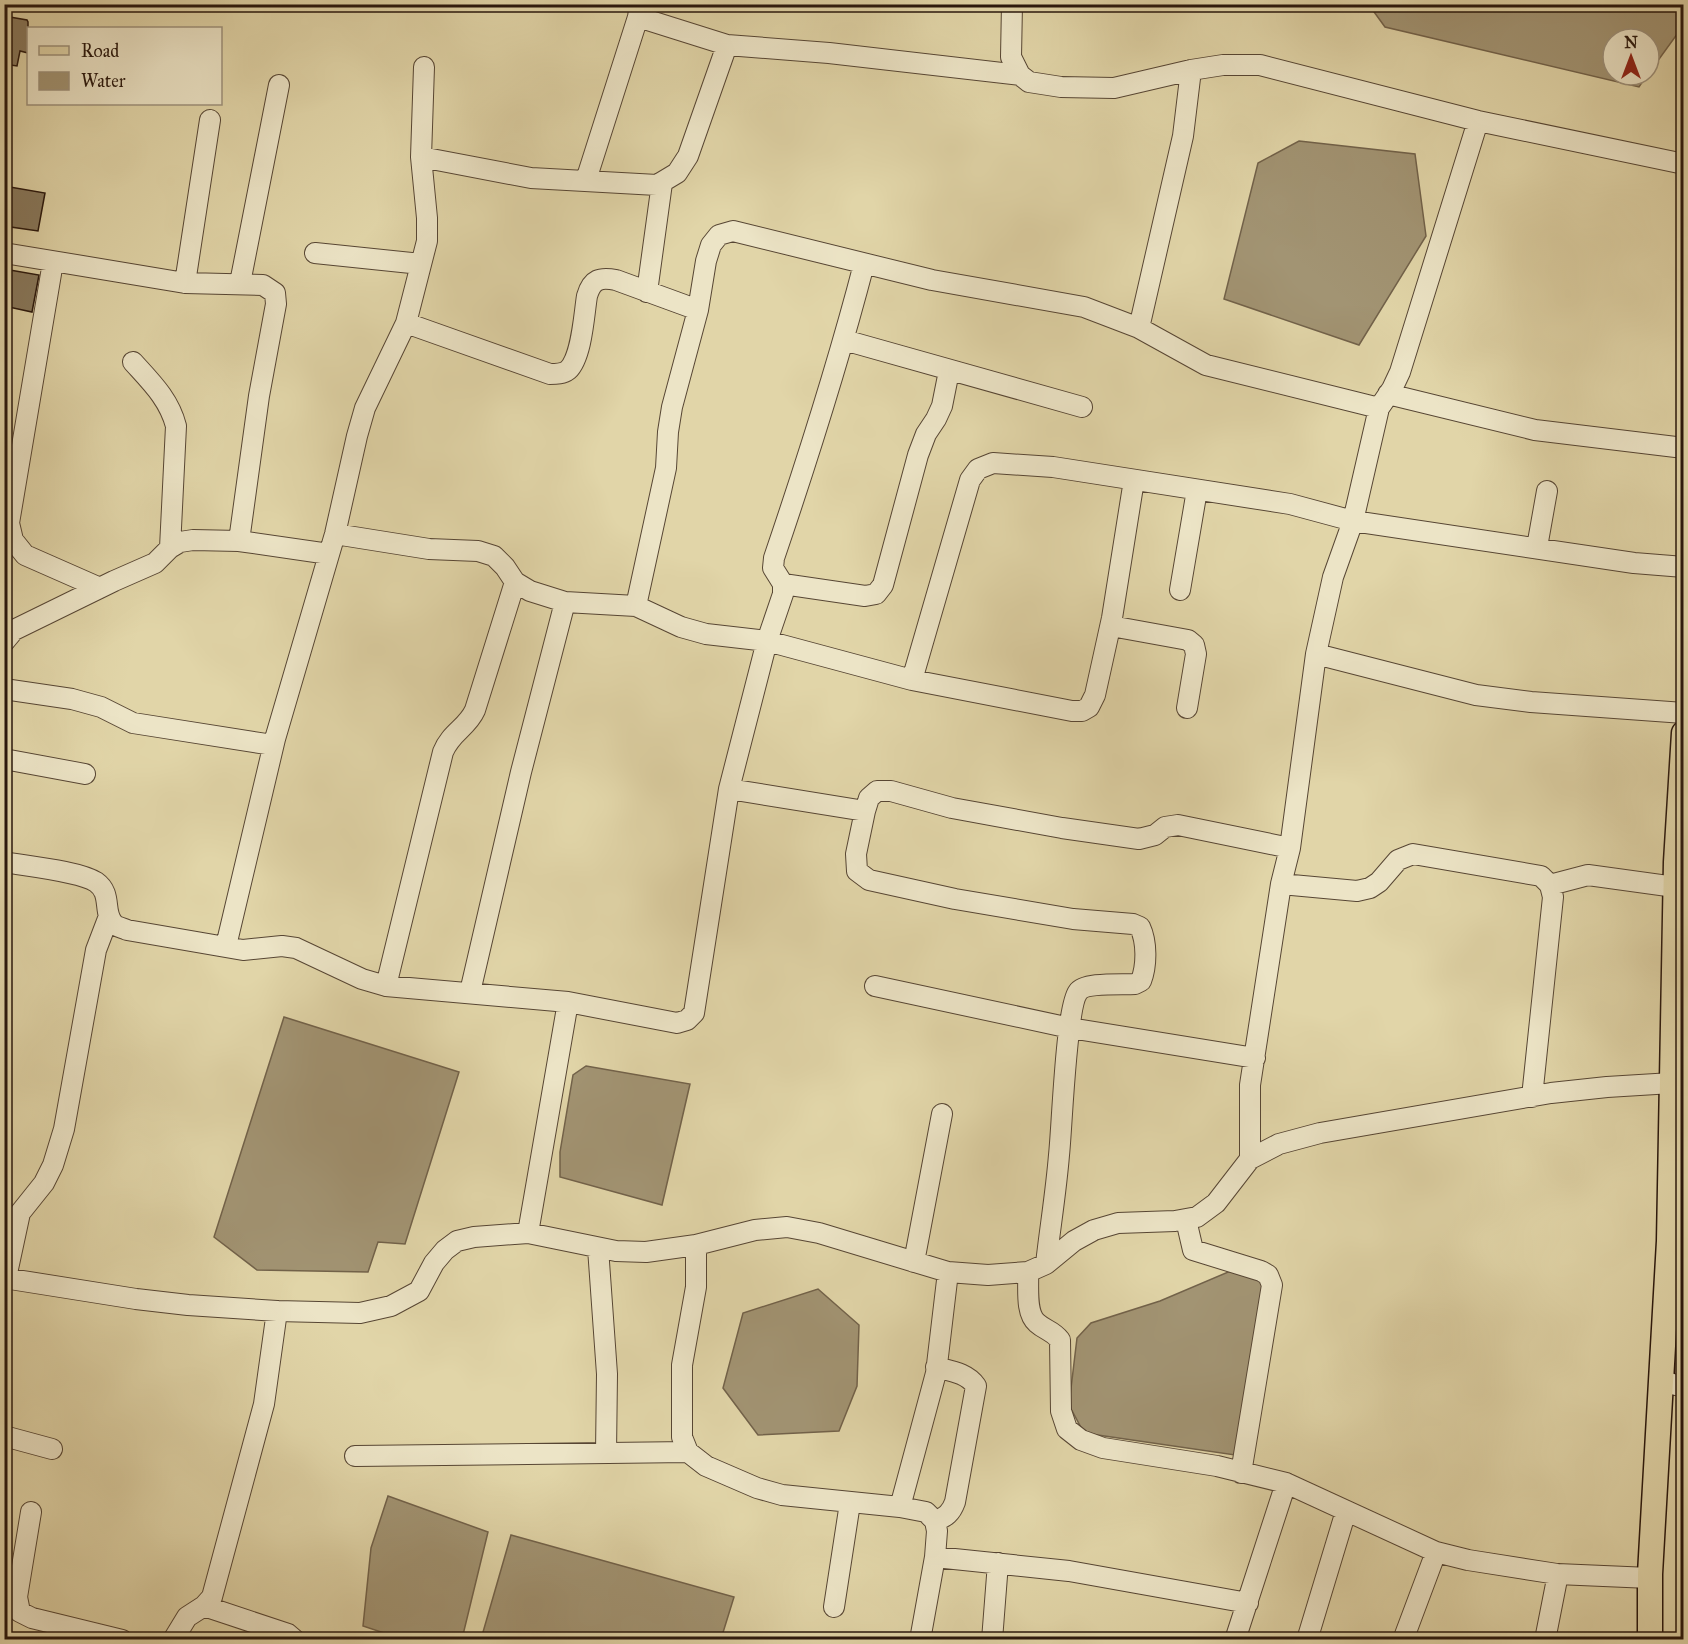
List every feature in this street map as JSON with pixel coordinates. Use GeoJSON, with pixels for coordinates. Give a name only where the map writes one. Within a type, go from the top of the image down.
{"type":"FeatureCollection","features":[{"type":"Feature","properties":{"kind":"main road"},"geometry":{"type":"LineString","coordinates":[[1650,1640],[1650,1578],[1672,1384],[1669,1241],[1677,1160],[1675,887],[1683,733]]}},
{"type":"Feature","properties":{"kind":"street"},"geometry":{"type":"LineString","coordinates":[[1012,4],[1011,57],[1020,75],[1029,82],[1061,87],[1114,88],[1191,70],[1223,65],[1260,65],[1478,121],[1683,164]]}},
{"type":"Feature","properties":{"kind":"street"},"geometry":{"type":"LineString","coordinates":[[586,180],[639,11],[726,45],[840,54],[1020,75]]}},
{"type":"Feature","properties":{"kind":"street"},"geometry":{"type":"LineString","coordinates":[[421,157],[531,178],[662,183],[677,174],[688,156],[726,45]]}},
{"type":"Feature","properties":{"kind":"street"},"geometry":{"type":"LineString","coordinates":[[226,946],[273,745],[335,534],[365,408],[406,323],[427,241],[421,157],[424,67]]}},
{"type":"Feature","properties":{"kind":"street"},"geometry":{"type":"LineString","coordinates":[[1139,328],[1183,136],[1191,70]]}},
{"type":"Feature","properties":{"kind":"street"},"geometry":{"type":"LineString","coordinates":[[240,283],[279,85]]}},
{"type":"Feature","properties":{"kind":"street"},"geometry":{"type":"LineString","coordinates":[[185,283],[210,120]]}},
{"type":"Feature","properties":{"kind":"street"},"geometry":{"type":"LineString","coordinates":[[1250,1159],[1250,1085],[1281,884],[1290,848],[1316,654],[1333,577],[1353,521],[1383,401],[1400,372],[1478,121]]}},
{"type":"Feature","properties":{"kind":"street"},"geometry":{"type":"LineString","coordinates":[[647,292],[662,183]]}},
{"type":"Feature","properties":{"kind":"street"},"geometry":{"type":"LineString","coordinates":[[636,606],[666,468],[672,407],[698,310],[705,261],[718,235],[733,231],[932,280],[1084,307],[1139,328],[1206,365],[1534,430],[1683,448]]}},
{"type":"Feature","properties":{"kind":"street"},"geometry":{"type":"LineString","coordinates":[[4,253],[185,283],[263,285],[275,293],[276,304],[259,396],[239,541]]}},
{"type":"Feature","properties":{"kind":"street"},"geometry":{"type":"LineString","coordinates":[[315,253],[421,264]]}},
{"type":"Feature","properties":{"kind":"street"},"geometry":{"type":"LineString","coordinates":[[53,262],[9,523],[13,540],[25,555],[100,588]]}},
{"type":"Feature","properties":{"kind":"street"},"geometry":{"type":"LineString","coordinates":[[4,862],[84,877],[97,883],[107,896],[109,916],[114,924],[127,930],[243,950],[282,946],[296,948],[362,979],[386,986],[567,1002],[677,1023],[687,1020],[694,1012],[729,789],[767,641],[783,594],[783,584],[773,568],[774,558],[807,461],[844,340],[864,264]]}},
{"type":"Feature","properties":{"kind":"street"},"geometry":{"type":"LineString","coordinates":[[406,323],[550,374],[559,375],[568,370],[577,354],[590,287],[596,280],[604,278],[616,280],[698,310]]}},
{"type":"Feature","properties":{"kind":"street"},"geometry":{"type":"LineString","coordinates":[[844,340],[1082,407]]}},
{"type":"Feature","properties":{"kind":"street"},"geometry":{"type":"LineString","coordinates":[[133,362],[163,395],[172,410],[176,426],[170,548]]}},
{"type":"Feature","properties":{"kind":"street"},"geometry":{"type":"LineString","coordinates":[[783,584],[865,596],[876,594],[884,585],[918,455],[926,434],[942,406],[949,371]]}},
{"type":"Feature","properties":{"kind":"street"},"geometry":{"type":"LineString","coordinates":[[912,680],[970,480],[978,469],[993,463],[1033,466],[1134,480],[1290,504],[1353,521],[1634,563],[1683,567]]}},
{"type":"Feature","properties":{"kind":"street"},"geometry":{"type":"LineString","coordinates":[[335,534],[429,549],[478,551],[494,556],[515,582],[530,591],[565,602],[636,606],[681,627],[705,634],[767,641],[912,680],[1082,711],[1089,707],[1095,695],[1111,626],[1134,480]]}},
{"type":"Feature","properties":{"kind":"street"},"geometry":{"type":"LineString","coordinates":[[1180,590],[1197,490]]}},
{"type":"Feature","properties":{"kind":"street"},"geometry":{"type":"LineString","coordinates":[[1537,547],[1547,491]]}},
{"type":"Feature","properties":{"kind":"street"},"geometry":{"type":"LineString","coordinates":[[4,642],[14,630],[155,563],[170,548],[180,542],[239,541],[329,554]]}},
{"type":"Feature","properties":{"kind":"street"},"geometry":{"type":"LineString","coordinates":[[386,986],[443,752],[453,734],[471,718],[475,710],[515,582]]}},
{"type":"Feature","properties":{"kind":"street"},"geometry":{"type":"LineString","coordinates":[[470,992],[521,772],[565,602]]}},
{"type":"Feature","properties":{"kind":"street"},"geometry":{"type":"LineString","coordinates":[[1111,626],[1188,640],[1194,645],[1196,654],[1187,708]]}},
{"type":"Feature","properties":{"kind":"street"},"geometry":{"type":"LineString","coordinates":[[1316,654],[1476,695],[1531,702],[1683,712]]}},
{"type":"Feature","properties":{"kind":"street"},"geometry":{"type":"LineString","coordinates":[[4,689],[82,702],[114,712],[133,723],[273,745]]}},
{"type":"Feature","properties":{"kind":"street"},"geometry":{"type":"LineString","coordinates":[[4,759],[85,774]]}},
{"type":"Feature","properties":{"kind":"street"},"geometry":{"type":"LineString","coordinates":[[729,789],[865,811]]}},
{"type":"Feature","properties":{"kind":"street"},"geometry":{"type":"LineString","coordinates":[[1290,848],[1178,825],[1165,827],[1155,836],[1139,839],[952,808],[891,791],[877,791],[869,798],[856,854],[857,870],[869,880],[955,899],[1052,915],[1133,924],[1140,927],[1145,938],[1144,975],[1141,981],[1135,984],[1086,986],[1078,991],[1070,1028],[1060,1154],[1030,1310],[1038,1324],[1054,1332],[1060,1340],[1061,1411],[1066,1429],[1081,1440],[1103,1448],[1216,1466],[1286,1483],[1436,1552],[1468,1560],[1558,1574],[1650,1578]]}},
{"type":"Feature","properties":{"kind":"street"},"geometry":{"type":"LineString","coordinates":[[1281,884],[1357,891],[1370,888],[1379,882],[1398,860],[1413,854],[1541,876],[1550,885],[1553,897],[1532,1097]]}},
{"type":"Feature","properties":{"kind":"street"},"geometry":{"type":"LineString","coordinates":[[1550,885],[1588,875],[1675,887]]}},
{"type":"Feature","properties":{"kind":"street"},"geometry":{"type":"LineString","coordinates":[[109,916],[96,950],[64,1129],[48,1174],[20,1213],[5,1278],[188,1305],[277,1311],[360,1313],[391,1306],[419,1291],[434,1263],[457,1241],[474,1237],[528,1233],[616,1251],[646,1252],[696,1245],[755,1230],[788,1227],[819,1233],[948,1272],[988,1275],[1037,1268],[1074,1241],[1094,1230],[1118,1223],[1186,1220],[1197,1217],[1216,1203],[1250,1159],[1279,1144],[1320,1133],[1532,1097],[1607,1087],[1676,1066]]}},
{"type":"Feature","properties":{"kind":"street"},"geometry":{"type":"LineString","coordinates":[[875,986],[1070,1028],[1255,1058]]}},
{"type":"Feature","properties":{"kind":"street"},"geometry":{"type":"LineString","coordinates":[[528,1233],[567,1002]]}},
{"type":"Feature","properties":{"kind":"street"},"geometry":{"type":"LineString","coordinates":[[914,1262],[942,1114]]}},
{"type":"Feature","properties":{"kind":"street"},"geometry":{"type":"LineString","coordinates":[[1186,1220],[1193,1250],[1261,1271],[1268,1275],[1272,1285],[1241,1473]]}},
{"type":"Feature","properties":{"kind":"street"},"geometry":{"type":"LineString","coordinates":[[696,1245],[696,1287],[682,1365],[682,1437],[688,1452],[706,1466],[757,1488],[803,1498],[900,1507],[926,1512],[935,1521],[937,1531],[935,1557],[920,1640]]}},
{"type":"Feature","properties":{"kind":"street"},"geometry":{"type":"LineString","coordinates":[[598,1248],[607,1374],[606,1453]]}},
{"type":"Feature","properties":{"kind":"street"},"geometry":{"type":"LineString","coordinates":[[900,1507],[936,1367],[948,1272]]}},
{"type":"Feature","properties":{"kind":"street"},"geometry":{"type":"LineString","coordinates":[[173,1640],[187,1617],[212,1598],[264,1404],[277,1311]]}},
{"type":"Feature","properties":{"kind":"street"},"geometry":{"type":"LineString","coordinates":[[935,1521],[944,1518],[952,1511],[955,1502],[976,1386],[971,1379],[963,1375],[936,1367]]}},
{"type":"Feature","properties":{"kind":"street"},"geometry":{"type":"LineString","coordinates":[[4,1436],[52,1449]]}},
{"type":"Feature","properties":{"kind":"street"},"geometry":{"type":"LineString","coordinates":[[355,1456],[688,1452]]}},
{"type":"Feature","properties":{"kind":"street"},"geometry":{"type":"LineString","coordinates":[[1235,1640],[1286,1483]]}},
{"type":"Feature","properties":{"kind":"street"},"geometry":{"type":"LineString","coordinates":[[834,1607],[850,1503]]}},
{"type":"Feature","properties":{"kind":"street"},"geometry":{"type":"LineString","coordinates":[[1306,1640],[1346,1511]]}},
{"type":"Feature","properties":{"kind":"street"},"geometry":{"type":"LineString","coordinates":[[31,1512],[17,1597],[20,1612],[32,1618],[122,1640]]}},
{"type":"Feature","properties":{"kind":"street"},"geometry":{"type":"LineString","coordinates":[[1402,1640],[1436,1552]]}},
{"type":"Feature","properties":{"kind":"street"},"geometry":{"type":"LineString","coordinates":[[935,1557],[1069,1571],[1248,1603]]}},
{"type":"Feature","properties":{"kind":"street"},"geometry":{"type":"LineString","coordinates":[[992,1640],[998,1563]]}},
{"type":"Feature","properties":{"kind":"street"},"geometry":{"type":"LineString","coordinates":[[1545,1640],[1558,1574]]}},
{"type":"Feature","properties":{"kind":"street"},"geometry":{"type":"LineString","coordinates":[[204,1606],[288,1634],[295,1640]]}},
{"type":"Feature","properties":{"kind":"water"},"geometry":{"type":"Polygon","coordinates":[[[1369,5],[1683,5],[1683,26],[1661,56],[1661,27],[1601,27],[1601,78],[1385,27],[1369,5]]]}},
{"type":"Feature","properties":{"kind":"water"},"geometry":{"type":"Polygon","coordinates":[[[1299,141],[1415,154],[1426,236],[1359,345],[1224,299],[1258,163],[1299,141]]]}},
{"type":"Feature","properties":{"kind":"water"},"geometry":{"type":"Polygon","coordinates":[[[284,1017],[459,1072],[405,1244],[378,1242],[368,1272],[257,1270],[214,1237],[284,1017]]]}},
{"type":"Feature","properties":{"kind":"water"},"geometry":{"type":"Polygon","coordinates":[[[586,1066],[690,1084],[662,1205],[560,1177],[560,1152],[573,1075],[586,1066]]]}},
{"type":"Feature","properties":{"kind":"water"},"geometry":{"type":"Polygon","coordinates":[[[1240,1267],[1265,1281],[1235,1455],[1084,1433],[1069,1405],[1077,1338],[1091,1323],[1160,1301],[1240,1267]]]}},
{"type":"Feature","properties":{"kind":"water"},"geometry":{"type":"Polygon","coordinates":[[[818,1289],[859,1325],[857,1386],[839,1431],[758,1435],[723,1388],[743,1313],[818,1289]]]}},
{"type":"Feature","properties":{"kind":"water"},"geometry":{"type":"Polygon","coordinates":[[[388,1496],[488,1532],[462,1639],[402,1639],[363,1626],[371,1548],[388,1496]]]}},
{"type":"Feature","properties":{"kind":"water"},"geometry":{"type":"Polygon","coordinates":[[[511,1535],[734,1597],[721,1639],[481,1639],[511,1535]]]}},
{"type":"Feature","properties":{"kind":"building"},"geometry":{"type":"Polygon","coordinates":[[[4,16],[27,20],[27,53],[20,51],[17,66],[4,64],[4,16]]]}},
{"type":"Feature","properties":{"kind":"building"},"geometry":{"type":"Polygon","coordinates":[[[4,186],[45,193],[38,231],[4,226],[4,186]]]}},
{"type":"Feature","properties":{"kind":"building"},"geometry":{"type":"Polygon","coordinates":[[[4,269],[39,275],[32,312],[4,306],[4,269]]]}}]}
